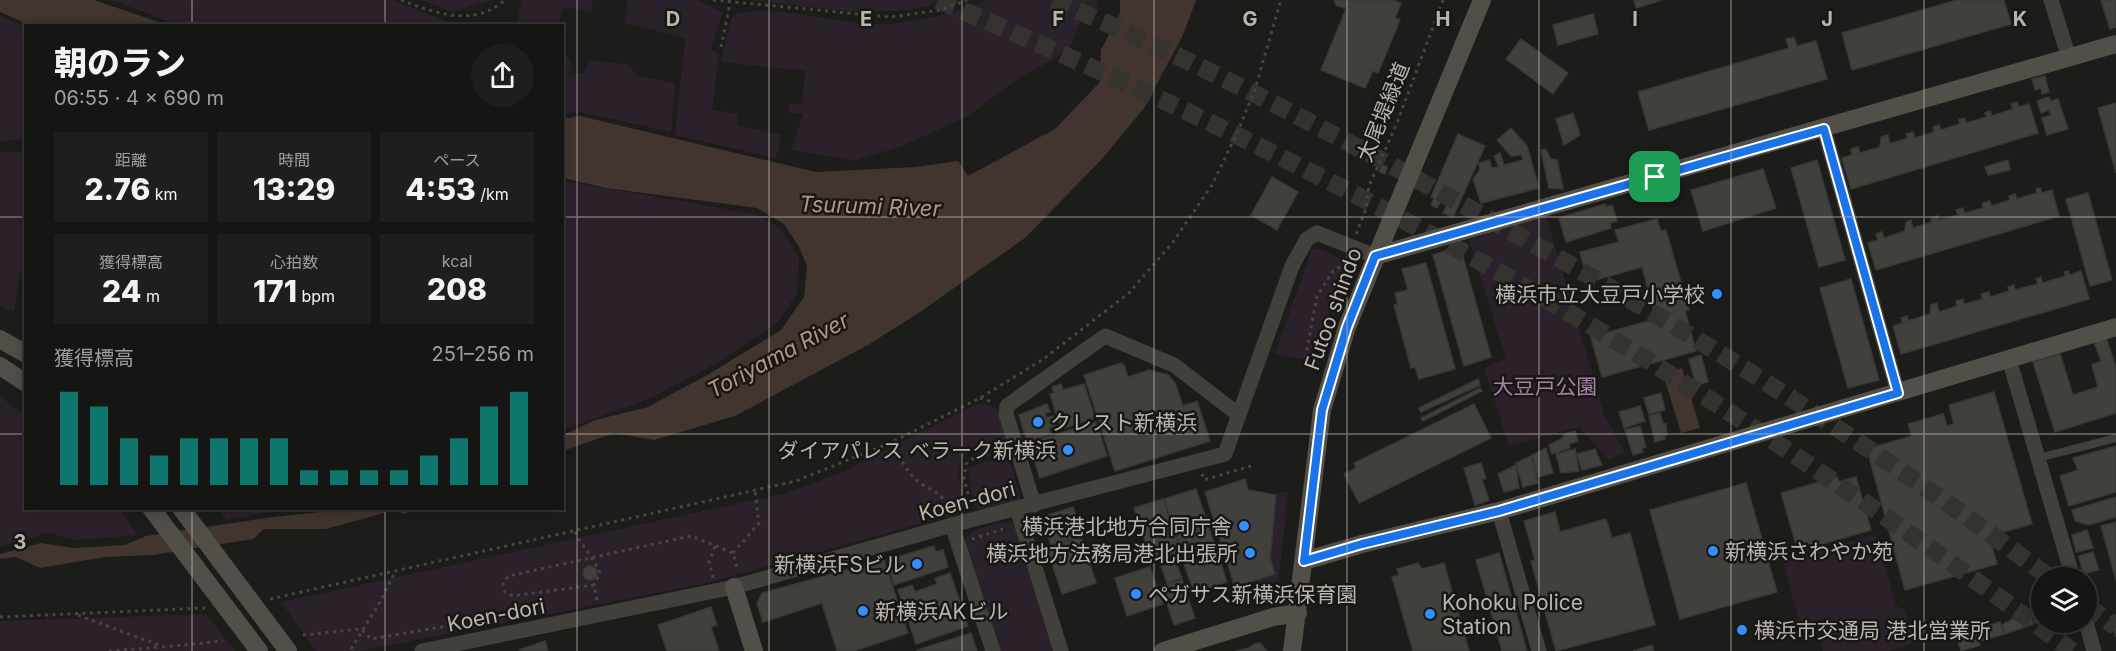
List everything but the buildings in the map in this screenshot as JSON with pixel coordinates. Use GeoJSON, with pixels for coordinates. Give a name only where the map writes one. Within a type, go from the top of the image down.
{"type":"FeatureCollection","features":[{"type":"Feature","properties":{"kind":"street","name":"Futoo shindo"},"geometry":{"type":"LineString","coordinates":[[1292,651],[1322,410],[1347,327],[1482,0]]}},
{"type":"Feature","properties":{"kind":"street"},"geometry":{"type":"LineString","coordinates":[[2051,0],[2069,58]]}},
{"type":"Feature","properties":{"kind":"street"},"geometry":{"type":"LineString","coordinates":[[1375,256],[2116,44]]}},
{"type":"Feature","properties":{"kind":"street"},"geometry":{"type":"LineString","coordinates":[[1824,129],[1898,393]]}},
{"type":"Feature","properties":{"kind":"street","name":"Koen-dori"},"geometry":{"type":"LineString","coordinates":[[422,651],[731,580],[1034,505],[1225,454],[1292,266],[1307,239],[1317,233],[1375,256]]}},
{"type":"Feature","properties":{"kind":"street"},"geometry":{"type":"LineString","coordinates":[[1304,561],[1362,544],[1499,511],[2116,327]]}},
{"type":"Feature","properties":{"kind":"street"},"geometry":{"type":"LineString","coordinates":[[1034,505],[1006,414],[1007,406],[1105,336],[1174,364],[1239,414]]}},
{"type":"Feature","properties":{"kind":"street"},"geometry":{"type":"LineString","coordinates":[[0,339],[24,353]]}},
{"type":"Feature","properties":{"kind":"street"},"geometry":{"type":"LineString","coordinates":[[2009,359],[2070,567]]}},
{"type":"Feature","properties":{"kind":"street"},"geometry":{"type":"LineString","coordinates":[[0,366],[24,382]]}},
{"type":"Feature","properties":{"kind":"street"},"geometry":{"type":"LineString","coordinates":[[1017,509],[1062,651]]}},
{"type":"Feature","properties":{"kind":"street"},"geometry":{"type":"LineString","coordinates":[[153,510],[259,651]]}},
{"type":"Feature","properties":{"kind":"street"},"geometry":{"type":"LineString","coordinates":[[183,510],[288,651]]}},
{"type":"Feature","properties":{"kind":"street"},"geometry":{"type":"LineString","coordinates":[[1499,511],[1539,651]]}},
{"type":"Feature","properties":{"kind":"street"},"geometry":{"type":"LineString","coordinates":[[952,525],[993,651]]}},
{"type":"Feature","properties":{"kind":"street"},"geometry":{"type":"LineString","coordinates":[[731,580],[754,651]]}},
{"type":"Feature","properties":{"kind":"street"},"geometry":{"type":"LineString","coordinates":[[1162,651],[1273,617],[1298,613]]}},
{"type":"Feature","properties":{"kind":"street"},"geometry":{"type":"LineString","coordinates":[[2089,633],[2094,651]]}},
{"type":"Feature","properties":{"kind":"lane"},"geometry":{"type":"LineString","coordinates":[[2038,458],[2116,438]]}},
{"type":"Feature","properties":{"kind":"path"},"geometry":{"type":"LineString","coordinates":[[400,0],[442,16],[474,16],[494,9],[505,0]]}},
{"type":"Feature","properties":{"kind":"path"},"geometry":{"type":"LineString","coordinates":[[712,0],[891,17],[940,10],[967,0]]}},
{"type":"Feature","properties":{"kind":"path"},"geometry":{"type":"LineString","coordinates":[[275,599],[796,481],[890,443],[980,398],[1042,360],[1129,293],[1173,242],[1212,185],[1238,131],[1255,89],[1281,0]]}},
{"type":"Feature","properties":{"kind":"path","name":"太尾堤緑道"},"geometry":{"type":"LineString","coordinates":[[1355,237],[1366,209],[1369,186],[1397,123],[1443,0]]}},
{"type":"Feature","properties":{"kind":"path"},"geometry":{"type":"LineString","coordinates":[[721,47],[730,3]]}},
{"type":"Feature","properties":{"kind":"path"},"geometry":{"type":"LineString","coordinates":[[1304,365],[1317,296],[1333,271],[1343,265],[1346,258]]}},
{"type":"Feature","properties":{"kind":"path"},"geometry":{"type":"LineString","coordinates":[[890,443],[918,482],[935,490],[946,502],[948,508]]}},
{"type":"Feature","properties":{"kind":"path"},"geometry":{"type":"LineString","coordinates":[[970,502],[964,478],[966,464],[974,458],[1016,448]]}},
{"type":"Feature","properties":{"kind":"path"},"geometry":{"type":"LineString","coordinates":[[1201,470],[1204,480],[1251,466]]}},
{"type":"Feature","properties":{"kind":"path"},"geometry":{"type":"LineString","coordinates":[[715,546],[709,562],[714,580],[731,580],[733,553],[759,523],[754,491]]}},
{"type":"Feature","properties":{"kind":"path"},"geometry":{"type":"LineString","coordinates":[[967,540],[1004,529]]}},
{"type":"Feature","properties":{"kind":"path"},"geometry":{"type":"LineString","coordinates":[[575,532],[590,560],[598,566],[600,573],[594,585],[597,600],[586,602]]}},
{"type":"Feature","properties":{"kind":"path"},"geometry":{"type":"LineString","coordinates":[[594,585],[513,596],[506,592],[503,584],[508,576],[527,570],[590,560],[691,536],[733,553]]}},
{"type":"Feature","properties":{"kind":"path"},"geometry":{"type":"LineString","coordinates":[[351,650],[395,572]]}},
{"type":"Feature","properties":{"kind":"path"},"geometry":{"type":"LineString","coordinates":[[0,617],[203,608]]}},
{"type":"Feature","properties":{"kind":"path"},"geometry":{"type":"LineString","coordinates":[[361,629],[371,639],[530,612]]}},
{"type":"Feature","properties":{"kind":"path"},"geometry":{"type":"LineString","coordinates":[[76,615],[164,647]]}},
{"type":"Feature","properties":{"kind":"path"},"geometry":{"type":"LineString","coordinates":[[303,635],[361,629]]}},
{"type":"Feature","properties":{"kind":"path"},"geometry":{"type":"LineString","coordinates":[[109,651],[223,641]]}},
{"type":"Feature","properties":{"kind":"green space"},"geometry":{"type":"Polygon","coordinates":[[[111,0],[393,0],[453,24],[176,24],[111,0]]]}},
{"type":"Feature","properties":{"kind":"green space"},"geometry":{"type":"Polygon","coordinates":[[[422,0],[491,0],[453,12],[422,0]]]}},
{"type":"Feature","properties":{"kind":"green space"},"geometry":{"type":"Polygon","coordinates":[[[522,0],[593,0],[591,12],[563,7],[559,24],[516,24],[522,0]]]}},
{"type":"Feature","properties":{"kind":"green space"},"geometry":{"type":"Polygon","coordinates":[[[628,0],[697,0],[723,12],[711,49],[719,55],[712,110],[738,114],[737,125],[781,135],[776,158],[675,135],[685,38],[624,23],[628,0]]]}},
{"type":"Feature","properties":{"kind":"green space"},"geometry":{"type":"Polygon","coordinates":[[[750,0],[950,0],[926,7],[876,12],[750,0]]]}},
{"type":"Feature","properties":{"kind":"green space"},"geometry":{"type":"Polygon","coordinates":[[[987,0],[1097,0],[1098,4],[1080,22],[1072,44],[1053,60],[1020,77],[968,116],[902,146],[854,161],[791,150],[803,114],[789,113],[789,104],[802,104],[805,71],[721,62],[732,16],[747,12],[786,12],[851,22],[888,24],[951,12],[987,0]]]}},
{"type":"Feature","properties":{"kind":"green space"},"geometry":{"type":"Polygon","coordinates":[[[0,16],[24,27],[24,139],[0,142],[0,16]]]}},
{"type":"Feature","properties":{"kind":"green space"},"geometry":{"type":"Polygon","coordinates":[[[564,52],[572,64],[571,73],[584,73],[589,60],[629,65],[637,76],[675,83],[671,132],[580,112],[564,115],[564,52]]]}},
{"type":"Feature","properties":{"kind":"green space"},"geometry":{"type":"Polygon","coordinates":[[[0,152],[24,152],[24,266],[20,272],[14,312],[0,305],[0,152]]]}},
{"type":"Feature","properties":{"kind":"green space"},"geometry":{"type":"Polygon","coordinates":[[[564,181],[756,214],[781,229],[799,258],[797,293],[778,322],[717,363],[651,398],[564,430],[564,181]]]}},
{"type":"Feature","properties":{"kind":"green space","name":"大豆戸公園"},"geometry":{"type":"Polygon","coordinates":[[[1546,216],[1605,417],[1625,452],[1609,460],[1579,427],[1509,446],[1484,368],[1506,359],[1469,240],[1546,216]]]}},
{"type":"Feature","properties":{"kind":"green space"},"geometry":{"type":"Polygon","coordinates":[[[1312,249],[1327,252],[1349,265],[1310,360],[1275,354],[1312,249]]]}},
{"type":"Feature","properties":{"kind":"green space"},"geometry":{"type":"Polygon","coordinates":[[[0,396],[24,415],[24,510],[121,510],[138,535],[76,540],[48,533],[0,546],[0,396]]]}},
{"type":"Feature","properties":{"kind":"green space"},"geometry":{"type":"Polygon","coordinates":[[[979,403],[997,408],[1008,442],[970,451],[961,458],[958,477],[967,511],[711,582],[361,651],[316,651],[281,602],[787,493],[838,474],[979,403]]]}},
{"type":"Feature","properties":{"kind":"green space"},"geometry":{"type":"Polygon","coordinates":[[[1008,454],[1021,499],[979,510],[974,505],[967,468],[1008,454]]]}},
{"type":"Feature","properties":{"kind":"green space"},"geometry":{"type":"Polygon","coordinates":[[[1283,491],[1288,493],[1278,587],[1270,593],[1265,587],[1258,585],[1257,580],[1270,558],[1276,495],[1283,491]]]}},
{"type":"Feature","properties":{"kind":"green space"},"geometry":{"type":"Polygon","coordinates":[[[219,510],[297,510],[270,512],[227,520],[219,510]]]}},
{"type":"Feature","properties":{"kind":"green space"},"geometry":{"type":"Polygon","coordinates":[[[1011,522],[1016,528],[1055,651],[999,651],[965,542],[967,537],[976,530],[1011,522]]]}},
{"type":"Feature","properties":{"kind":"green space"},"geometry":{"type":"Polygon","coordinates":[[[1876,534],[1896,606],[1904,609],[1915,643],[1889,651],[1823,651],[1818,632],[1803,636],[1783,562],[1876,534]]]}},
{"type":"Feature","properties":{"kind":"green space"},"geometry":{"type":"Polygon","coordinates":[[[1234,582],[1236,587],[1250,582],[1247,600],[1237,604],[1231,584],[1234,582]]]}},
{"type":"Feature","properties":{"kind":"green space"},"geometry":{"type":"Polygon","coordinates":[[[206,614],[235,651],[0,651],[0,621],[206,614]]]}},
{"type":"Feature","properties":{"kind":"water"},"geometry":{"type":"Polygon","coordinates":[[[0,0],[94,0],[164,24],[28,24],[0,12],[0,0]]]}},
{"type":"Feature","properties":{"kind":"water"},"geometry":{"type":"Polygon","coordinates":[[[1120,0],[1196,0],[1183,35],[1144,108],[1103,158],[1025,238],[920,312],[868,345],[735,416],[654,440],[614,433],[564,451],[564,435],[595,420],[648,407],[709,374],[781,330],[804,297],[807,266],[799,247],[784,224],[757,208],[606,188],[564,178],[564,119],[580,116],[816,172],[915,167],[958,161],[968,176],[1055,129],[1100,82],[1101,50],[1120,13],[1120,0]]]}},
{"type":"Feature","properties":{"kind":"water"},"geometry":{"type":"Polygon","coordinates":[[[1682,368],[1700,428],[1681,433],[1663,374],[1682,368]]]}},
{"type":"Feature","properties":{"kind":"water"},"geometry":{"type":"Polygon","coordinates":[[[342,510],[395,510],[326,529],[264,529],[253,539],[153,555],[105,557],[40,568],[16,557],[0,559],[0,554],[41,543],[74,548],[125,545],[146,536],[272,517],[342,510]]]}},
{"type":"Feature","properties":{"kind":"water"},"geometry":{"type":"Polygon","coordinates":[[[395,510],[414,510],[404,514],[395,510]]]}},
{"type":"Feature","properties":{"kind":"tunnel"},"geometry":{"type":"LineString","coordinates":[[938,0],[1015,33],[1244,139],[1394,215],[1541,296],[1678,379],[1811,466],[1943,557],[2072,651]]}},
{"type":"Feature","properties":{"kind":"tunnel"},"geometry":{"type":"LineString","coordinates":[[1053,0],[1156,46],[1359,148],[1611,288],[1835,427],[2035,567]]}},
{"type":"Feature","properties":{"kind":"tunnel"},"geometry":{"type":"LineString","coordinates":[[2097,613],[2116,627]]}},
{"type":"Feature","properties":{"kind":"place","name":"横浜市立大豆戸小学校"},"geometry":{"type":"Point","coordinates":[1717,294]}},
{"type":"Feature","properties":{"kind":"place","name":"クレスト新横浜"},"geometry":{"type":"Point","coordinates":[1038,422]}},
{"type":"Feature","properties":{"kind":"place","name":"ダイアパレス ベラーク新横浜"},"geometry":{"type":"Point","coordinates":[1068,450]}},
{"type":"Feature","properties":{"kind":"place","name":"横浜港北地方合同庁舎"},"geometry":{"type":"Point","coordinates":[1244,526]}},
{"type":"Feature","properties":{"kind":"place","name":"新横浜さわやか苑"},"geometry":{"type":"Point","coordinates":[1713,551]}},
{"type":"Feature","properties":{"kind":"place","name":"横浜地方法務局港北出張所"},"geometry":{"type":"Point","coordinates":[1250,553]}},
{"type":"Feature","properties":{"kind":"place","name":"新横浜FSビル"},"geometry":{"type":"Point","coordinates":[917,564]}},
{"type":"Feature","properties":{"kind":"place","name":"ペガサス新横浜保育園"},"geometry":{"type":"Point","coordinates":[1136,594]}},
{"type":"Feature","properties":{"kind":"place","name":"新横浜AKビル"},"geometry":{"type":"Point","coordinates":[863,611]}},
{"type":"Feature","properties":{"kind":"place","name":"Kohoku Police Station"},"geometry":{"type":"Point","coordinates":[1430,614]}},
{"type":"Feature","properties":{"kind":"place","name":"横浜市交通局 港北営業所"},"geometry":{"type":"Point","coordinates":[1742,630]}},
{"type":"Feature","properties":{"kind":"route"},"geometry":{"type":"LineString","coordinates":[[1824,129],[1898,393],[1499,511],[1362,544],[1304,561],[1322,410],[1347,327],[1375,256],[1655,177],[1824,129]]}},
{"type":"Feature","properties":{"kind":"water label","name":"Tsurumi River"},"geometry":{"type":"Point","coordinates":[870,206]}},
{"type":"Feature","properties":{"kind":"water label","name":"Toriyama River"},"geometry":{"type":"Point","coordinates":[778,355]}}]}
